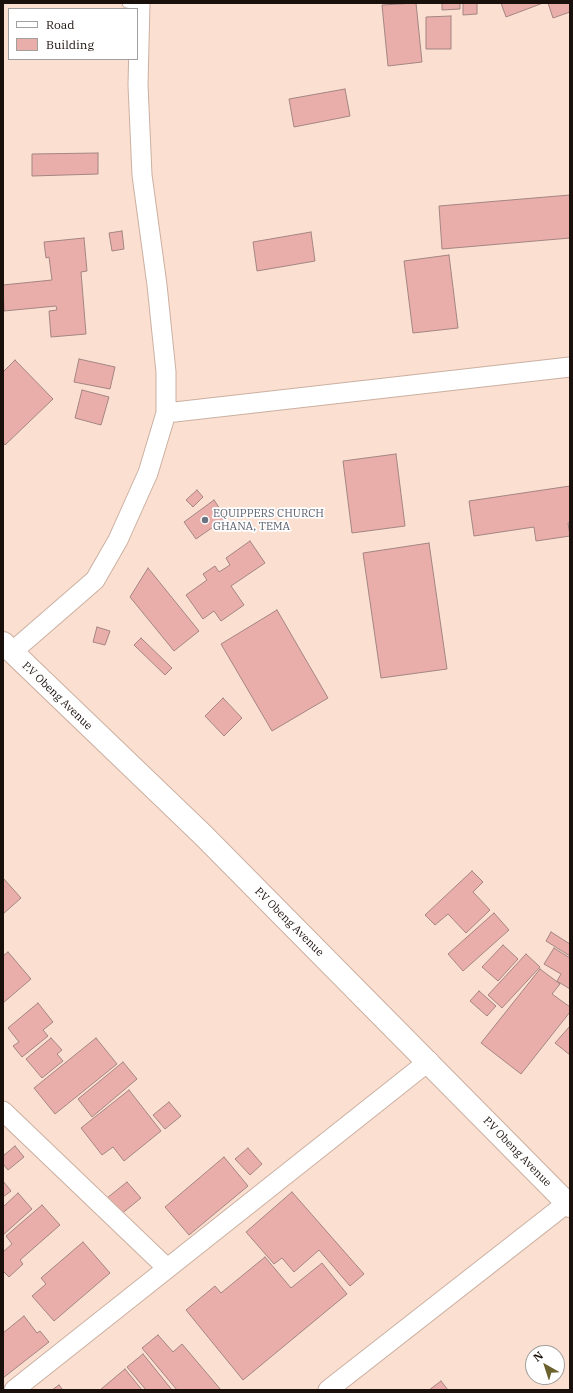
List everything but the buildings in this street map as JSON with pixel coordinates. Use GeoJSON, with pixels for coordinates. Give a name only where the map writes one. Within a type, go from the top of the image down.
{"type":"FeatureCollection","features":[{"type":"Feature","properties":{"kind":"main road","name":"P.V Obeng Avenue"},"geometry":{"type":"LineString","coordinates":[[7,648],[203,834],[568,1204]]}},
{"type":"Feature","properties":{"kind":"street"},"geometry":{"type":"LineString","coordinates":[[7,648],[95,580],[118,540],[145,479],[166,413],[164,350],[142,175],[137,60]]}},
{"type":"Feature","properties":{"kind":"street"},"geometry":{"type":"LineString","coordinates":[[166,413],[570,367]]}},
{"type":"Feature","properties":{"kind":"street"},"geometry":{"type":"LineString","coordinates":[[14,1390],[428,1061]]}},
{"type":"Feature","properties":{"kind":"street"},"geometry":{"type":"LineString","coordinates":[[3,1111],[167,1268]]}},
{"type":"Feature","properties":{"kind":"street"},"geometry":{"type":"LineString","coordinates":[[328,1390],[568,1204]]}},
{"type":"Feature","properties":{"kind":"place","name":"EQUIPPERS CHURCH GHANA, TEMA"},"geometry":{"type":"Point","coordinates":[205,520]}}]}
